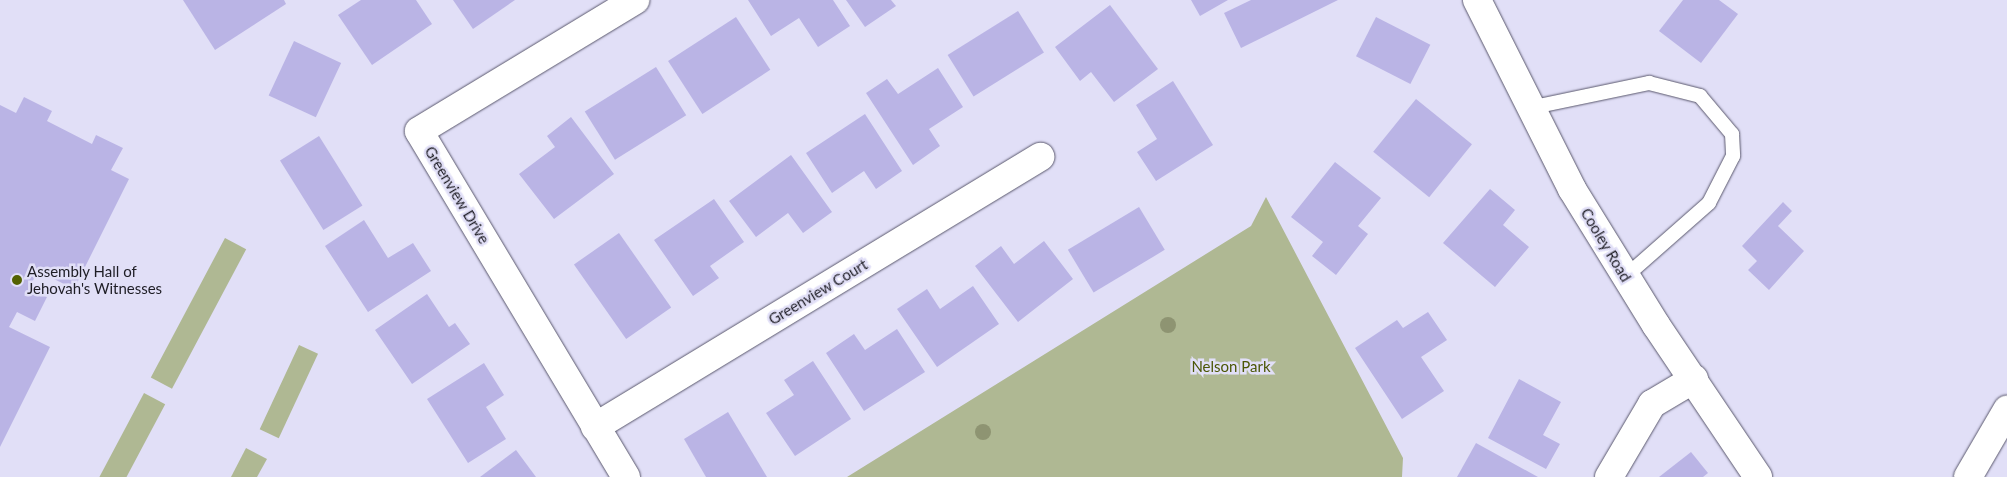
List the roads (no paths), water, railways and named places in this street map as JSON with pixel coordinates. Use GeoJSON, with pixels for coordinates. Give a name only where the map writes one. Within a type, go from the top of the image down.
{"type":"FeatureCollection","features":[{"type":"Feature","properties":{"kind":"street","name":"Greenview Drive"},"geometry":{"type":"LineString","coordinates":[[626,477],[419,131],[635,0]]}},
{"type":"Feature","properties":{"kind":"street","name":"Cooley Road"},"geometry":{"type":"LineString","coordinates":[[1477,0],[1529,108],[1626,277],[1758,477]]}},
{"type":"Feature","properties":{"kind":"street","name":"Greenview Court"},"geometry":{"type":"LineString","coordinates":[[595,427],[1040,157]]}},
{"type":"Feature","properties":{"kind":"street"},"geometry":{"type":"LineString","coordinates":[[1609,477],[1652,404],[1694,378]]}},
{"type":"Feature","properties":{"kind":"street"},"geometry":{"type":"LineString","coordinates":[[1968,477],[2007,410]]}},
{"type":"Feature","properties":{"kind":"lane"},"geometry":{"type":"LineString","coordinates":[[1529,108],[1649,83],[1700,96],[1732,134],[1733,156],[1709,203],[1626,277]]}},
{"type":"Feature","properties":{"kind":"place","name":"Assembly Hall of Jehovah's Witnesses"},"geometry":{"type":"Point","coordinates":[17,280]}},
{"type":"Feature","properties":{"kind":"park label","name":"Nelson Park"},"geometry":{"type":"Point","coordinates":[1231,367]}}]}
